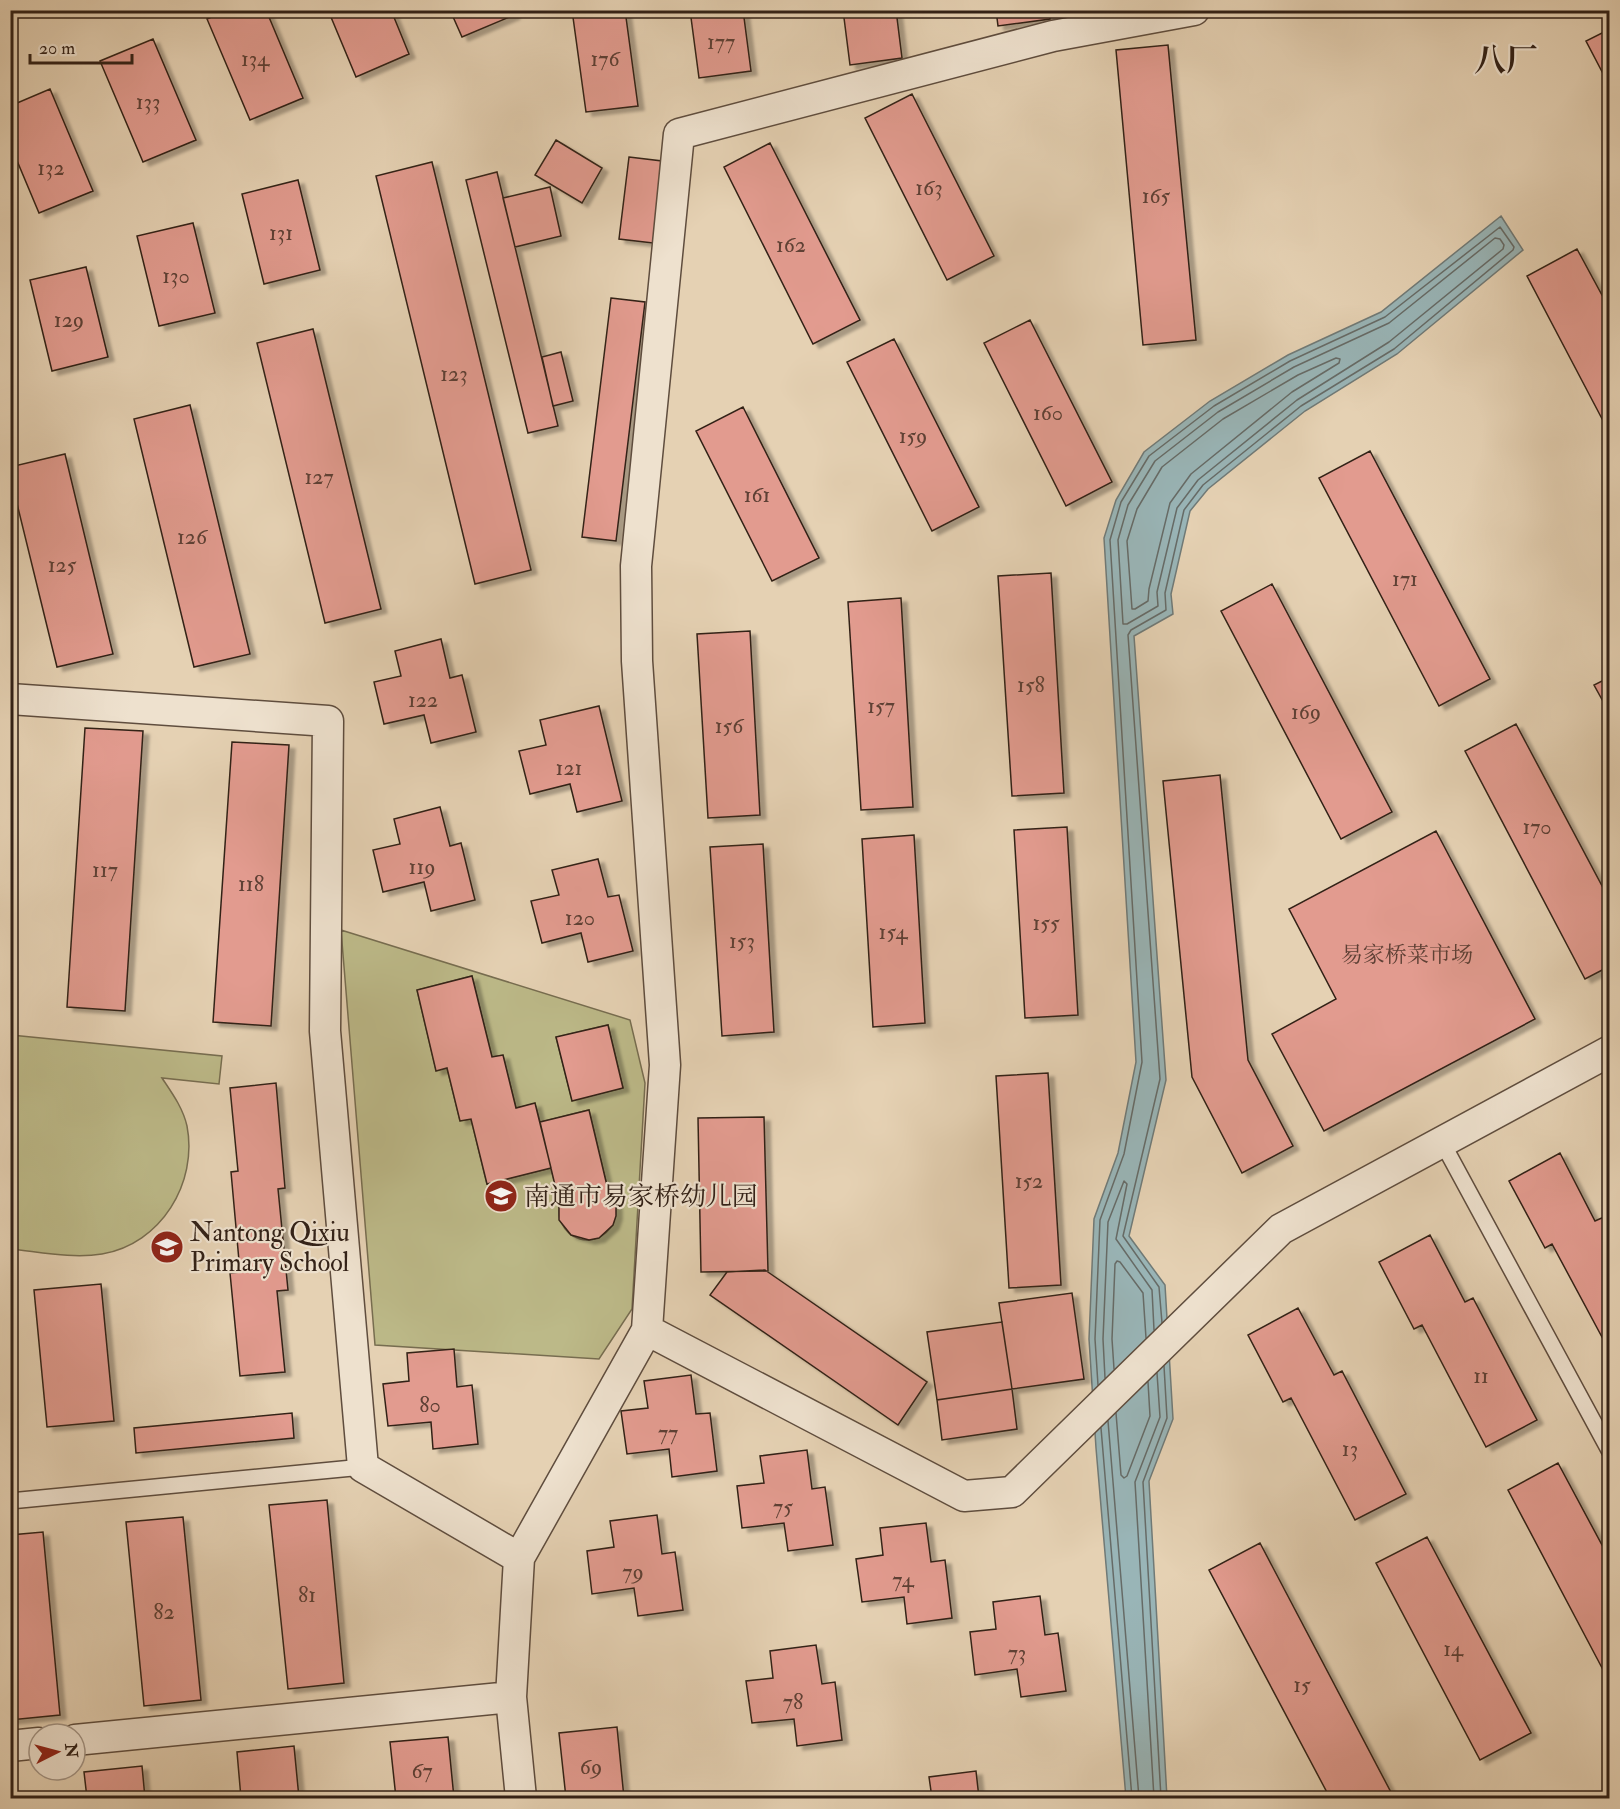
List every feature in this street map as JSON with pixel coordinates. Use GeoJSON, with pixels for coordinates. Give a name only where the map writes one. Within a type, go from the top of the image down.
{"type":"FeatureCollection","features":[{"type":"Feature","properties":{"kind":"street"},"geometry":{"type":"LineString","coordinates":[[521,1798],[511,1697],[519,1558],[647,1330],[665,1065],[638,661],[636,566],[679,134],[1053,36],[1194,10]]}},
{"type":"Feature","properties":{"kind":"street"},"geometry":{"type":"LineString","coordinates":[[10,699],[328,721],[325,1031],[363,1467],[519,1558]]}},
{"type":"Feature","properties":{"kind":"street"},"geometry":{"type":"LineString","coordinates":[[647,1330],[964,1496],[1012,1492],[1281,1229],[1610,1051]]}},
{"type":"Feature","properties":{"kind":"street"},"geometry":{"type":"LineString","coordinates":[[87,1739],[511,1697]]}},
{"type":"Feature","properties":{"kind":"street"},"geometry":{"type":"LineString","coordinates":[[10,1746],[27,1744]]}},
{"type":"Feature","properties":{"kind":"lane"},"geometry":{"type":"LineString","coordinates":[[1442,1142],[1610,1452]]}},
{"type":"Feature","properties":{"kind":"lane"},"geometry":{"type":"LineString","coordinates":[[10,1501],[363,1467]]}},
{"type":"Feature","properties":{"kind":"shaded area","name":"南通市易家桥幼儿园"},"geometry":{"type":"Polygon","coordinates":[[[341,930],[630,1020],[645,1083],[632,1309],[599,1359],[375,1345],[341,930]],[[472,976],[417,990],[436,1070],[447,1068],[460,1121],[471,1119],[487,1184],[551,1168],[559,1200],[560,1219],[569,1233],[580,1239],[591,1240],[602,1236],[610,1228],[615,1217],[615,1204],[608,1190],[589,1110],[540,1122],[535,1104],[516,1108],[503,1055],[492,1057],[472,976]],[[608,1025],[556,1037],[572,1100],[623,1088],[608,1025]]]}},
{"type":"Feature","properties":{"kind":"shaded area"},"geometry":{"type":"Polygon","coordinates":[[[11,1035],[222,1056],[219,1084],[162,1078],[180,1107],[187,1126],[189,1147],[187,1169],[171,1208],[142,1238],[123,1248],[102,1254],[80,1256],[11,1249],[11,1035]]]}},
{"type":"Feature","properties":{"kind":"water"},"geometry":{"type":"Polygon","coordinates":[[[1501,216],[1523,250],[1397,354],[1305,411],[1208,489],[1190,511],[1171,594],[1173,614],[1134,636],[1166,1080],[1129,1236],[1165,1285],[1173,1419],[1149,1481],[1167,1798],[1126,1798],[1089,1339],[1094,1219],[1118,1153],[1136,1062],[1104,538],[1116,500],[1144,452],[1210,401],[1288,355],[1381,312],[1501,216]]]}},
{"type":"Feature","properties":{"kind":"building"},"geometry":{"type":"Polygon","coordinates":[[[227,10],[266,10],[303,98],[250,120],[207,19],[227,10]]]}},
{"type":"Feature","properties":{"kind":"building"},"geometry":{"type":"Polygon","coordinates":[[[328,10],[391,10],[409,54],[356,77],[328,10]]]}},
{"type":"Feature","properties":{"kind":"building"},"geometry":{"type":"Polygon","coordinates":[[[450,10],[513,10],[514,15],[462,37],[450,10]]]}},
{"type":"Feature","properties":{"kind":"building"},"geometry":{"type":"Polygon","coordinates":[[[572,10],[625,10],[638,106],[586,112],[572,10]]]}},
{"type":"Feature","properties":{"kind":"building"},"geometry":{"type":"Polygon","coordinates":[[[690,10],[743,10],[751,71],[699,78],[690,10]]]}},
{"type":"Feature","properties":{"kind":"building"},"geometry":{"type":"Polygon","coordinates":[[[843,10],[896,10],[902,58],[850,65],[843,10]]]}},
{"type":"Feature","properties":{"kind":"building"},"geometry":{"type":"Polygon","coordinates":[[[996,10],[1049,10],[1050,19],[998,26],[996,10]]]}},
{"type":"Feature","properties":{"kind":"building"},"geometry":{"type":"Polygon","coordinates":[[[1610,29],[1610,87],[1586,41],[1610,29]]]}},
{"type":"Feature","properties":{"kind":"building"},"geometry":{"type":"Polygon","coordinates":[[[153,39],[196,140],[143,162],[100,61],[153,39]]]}},
{"type":"Feature","properties":{"kind":"building"},"geometry":{"type":"Polygon","coordinates":[[[1168,45],[1196,340],[1143,345],[1116,50],[1168,45]]]}},
{"type":"Feature","properties":{"kind":"building"},"geometry":{"type":"Polygon","coordinates":[[[50,89],[93,191],[39,213],[10,144],[10,106],[50,89]]]}},
{"type":"Feature","properties":{"kind":"building"},"geometry":{"type":"Polygon","coordinates":[[[912,94],[994,256],[947,280],[865,118],[912,94]]]}},
{"type":"Feature","properties":{"kind":"building"},"geometry":{"type":"Polygon","coordinates":[[[556,140],[602,168],[582,203],[535,175],[556,140]]]}},
{"type":"Feature","properties":{"kind":"building"},"geometry":{"type":"Polygon","coordinates":[[[770,143],[860,320],[813,344],[724,167],[770,143]]]}},
{"type":"Feature","properties":{"kind":"building"},"geometry":{"type":"Polygon","coordinates":[[[629,157],[662,161],[653,243],[619,239],[629,157]]]}},
{"type":"Feature","properties":{"kind":"building"},"geometry":{"type":"Polygon","coordinates":[[[432,162],[531,570],[475,584],[376,176],[432,162]]]}},
{"type":"Feature","properties":{"kind":"building"},"geometry":{"type":"Polygon","coordinates":[[[497,172],[558,426],[528,433],[466,180],[497,172]]]}},
{"type":"Feature","properties":{"kind":"building"},"geometry":{"type":"Polygon","coordinates":[[[298,180],[320,270],[264,284],[242,194],[298,180]]]}},
{"type":"Feature","properties":{"kind":"building"},"geometry":{"type":"Polygon","coordinates":[[[550,187],[561,236],[515,247],[503,198],[550,187]]]}},
{"type":"Feature","properties":{"kind":"building"},"geometry":{"type":"Polygon","coordinates":[[[193,223],[215,313],[159,326],[137,236],[193,223]]]}},
{"type":"Feature","properties":{"kind":"building"},"geometry":{"type":"Polygon","coordinates":[[[1577,249],[1610,310],[1610,434],[1527,276],[1577,249]]]}},
{"type":"Feature","properties":{"kind":"building"},"geometry":{"type":"Polygon","coordinates":[[[86,267],[108,357],[52,371],[30,280],[86,267]]]}},
{"type":"Feature","properties":{"kind":"building"},"geometry":{"type":"Polygon","coordinates":[[[611,298],[645,302],[616,541],[582,537],[611,298]]]}},
{"type":"Feature","properties":{"kind":"building"},"geometry":{"type":"Polygon","coordinates":[[[1030,320],[1112,482],[1066,506],[984,343],[1030,320]]]}},
{"type":"Feature","properties":{"kind":"building"},"geometry":{"type":"Polygon","coordinates":[[[313,329],[381,609],[325,623],[257,343],[313,329]]]}},
{"type":"Feature","properties":{"kind":"building"},"geometry":{"type":"Polygon","coordinates":[[[894,339],[979,507],[932,531],[847,362],[894,339]]]}},
{"type":"Feature","properties":{"kind":"building"},"geometry":{"type":"Polygon","coordinates":[[[561,352],[573,401],[553,406],[542,357],[561,352]]]}},
{"type":"Feature","properties":{"kind":"building"},"geometry":{"type":"Polygon","coordinates":[[[190,405],[250,654],[194,667],[134,419],[190,405]]]}},
{"type":"Feature","properties":{"kind":"building"},"geometry":{"type":"Polygon","coordinates":[[[743,407],[819,558],[772,581],[696,431],[743,407]]]}},
{"type":"Feature","properties":{"kind":"building"},"geometry":{"type":"Polygon","coordinates":[[[1370,451],[1490,679],[1439,706],[1319,478],[1370,451]]]}},
{"type":"Feature","properties":{"kind":"building"},"geometry":{"type":"Polygon","coordinates":[[[65,454],[113,654],[57,667],[10,475],[10,467],[65,454]]]}},
{"type":"Feature","properties":{"kind":"building"},"geometry":{"type":"Polygon","coordinates":[[[1051,573],[1064,793],[1012,796],[998,576],[1051,573]]]}},
{"type":"Feature","properties":{"kind":"building"},"geometry":{"type":"Polygon","coordinates":[[[1272,584],[1392,812],[1341,839],[1221,611],[1272,584]]]}},
{"type":"Feature","properties":{"kind":"building"},"geometry":{"type":"Polygon","coordinates":[[[901,598],[913,807],[861,810],[848,602],[901,598]]]}},
{"type":"Feature","properties":{"kind":"building"},"geometry":{"type":"Polygon","coordinates":[[[750,631],[760,815],[708,818],[697,634],[750,631]]]}},
{"type":"Feature","properties":{"kind":"building"},"geometry":{"type":"Polygon","coordinates":[[[441,639],[450,678],[462,675],[476,732],[431,743],[424,715],[384,724],[374,682],[401,676],[395,651],[441,639]]]}},
{"type":"Feature","properties":{"kind":"building"},"geometry":{"type":"Polygon","coordinates":[[[1610,677],[1610,714],[1594,685],[1610,677]]]}},
{"type":"Feature","properties":{"kind":"building"},"geometry":{"type":"Polygon","coordinates":[[[599,706],[622,801],[577,812],[570,784],[530,794],[519,751],[546,745],[540,720],[599,706]]]}},
{"type":"Feature","properties":{"kind":"building"},"geometry":{"type":"Polygon","coordinates":[[[1516,724],[1610,901],[1610,966],[1585,979],[1465,751],[1516,724]]]}},
{"type":"Feature","properties":{"kind":"building"},"geometry":{"type":"Polygon","coordinates":[[[85,728],[143,731],[125,1011],[67,1007],[85,728]]]}},
{"type":"Feature","properties":{"kind":"building"},"geometry":{"type":"Polygon","coordinates":[[[232,742],[289,745],[271,1026],[213,1022],[232,742]]]}},
{"type":"Feature","properties":{"kind":"building"},"geometry":{"type":"Polygon","coordinates":[[[1220,775],[1248,1060],[1293,1146],[1242,1173],[1192,1077],[1163,781],[1220,775]]]}},
{"type":"Feature","properties":{"kind":"building"},"geometry":{"type":"Polygon","coordinates":[[[440,807],[450,846],[461,843],[475,900],[431,911],[424,882],[383,892],[373,850],[400,844],[394,819],[440,807]]]}},
{"type":"Feature","properties":{"kind":"building"},"geometry":{"type":"Polygon","coordinates":[[[1067,827],[1078,1015],[1025,1018],[1014,830],[1067,827]]]}},
{"type":"Feature","properties":{"kind":"building"},"geometry":{"type":"Polygon","coordinates":[[[1436,831],[1535,1019],[1324,1131],[1272,1034],[1336,999],[1289,909],[1436,831]]]}},
{"type":"Feature","properties":{"kind":"building"},"geometry":{"type":"Polygon","coordinates":[[[914,835],[925,1023],[873,1027],[862,839],[914,835]]]}},
{"type":"Feature","properties":{"kind":"building"},"geometry":{"type":"Polygon","coordinates":[[[763,844],[774,1032],[722,1036],[710,847],[763,844]]]}},
{"type":"Feature","properties":{"kind":"building"},"geometry":{"type":"Polygon","coordinates":[[[598,859],[608,897],[619,895],[633,951],[588,962],[581,933],[542,943],[531,901],[559,895],[552,870],[598,859]]]}},
{"type":"Feature","properties":{"kind":"building"},"geometry":{"type":"Polygon","coordinates":[[[472,976],[492,1057],[503,1055],[516,1108],[535,1103],[551,1168],[487,1184],[471,1119],[460,1121],[447,1068],[436,1071],[417,990],[472,976]]]}},
{"type":"Feature","properties":{"kind":"building"},"geometry":{"type":"Polygon","coordinates":[[[608,1025],[623,1088],[572,1101],[556,1037],[608,1025]]]}},
{"type":"Feature","properties":{"kind":"building"},"geometry":{"type":"Polygon","coordinates":[[[1048,1073],[1061,1285],[1009,1288],[996,1076],[1048,1073]]]}},
{"type":"Feature","properties":{"kind":"building"},"geometry":{"type":"Polygon","coordinates":[[[276,1083],[285,1188],[278,1189],[288,1290],[277,1291],[285,1372],[240,1376],[230,1273],[240,1272],[231,1172],[238,1171],[230,1088],[276,1083]]]}},
{"type":"Feature","properties":{"kind":"building"},"geometry":{"type":"Polygon","coordinates":[[[589,1110],[608,1190],[614,1197],[616,1216],[613,1225],[599,1238],[589,1240],[571,1235],[559,1220],[559,1202],[540,1122],[589,1110]]]}},
{"type":"Feature","properties":{"kind":"building"},"geometry":{"type":"Polygon","coordinates":[[[764,1117],[768,1271],[701,1272],[698,1118],[764,1117]]]}},
{"type":"Feature","properties":{"kind":"building"},"geometry":{"type":"Polygon","coordinates":[[[1560,1153],[1595,1221],[1604,1217],[1610,1228],[1610,1352],[1552,1244],[1545,1248],[1509,1181],[1560,1153]]]}},
{"type":"Feature","properties":{"kind":"building"},"geometry":{"type":"Polygon","coordinates":[[[1430,1235],[1465,1302],[1473,1298],[1537,1420],[1486,1447],[1422,1325],[1414,1329],[1379,1262],[1430,1235]]]}},
{"type":"Feature","properties":{"kind":"building"},"geometry":{"type":"Polygon","coordinates":[[[765,1270],[927,1382],[898,1425],[710,1295],[727,1272],[765,1270]]]}},
{"type":"Feature","properties":{"kind":"building"},"geometry":{"type":"Polygon","coordinates":[[[101,1284],[114,1421],[47,1427],[34,1290],[101,1284]]]}},
{"type":"Feature","properties":{"kind":"building"},"geometry":{"type":"Polygon","coordinates":[[[1072,1293],[1084,1379],[1012,1389],[999,1303],[1072,1293]]]}},
{"type":"Feature","properties":{"kind":"building"},"geometry":{"type":"Polygon","coordinates":[[[1298,1308],[1334,1375],[1342,1371],[1406,1494],[1355,1520],[1291,1398],[1283,1402],[1248,1335],[1298,1308]]]}},
{"type":"Feature","properties":{"kind":"building"},"geometry":{"type":"Polygon","coordinates":[[[1002,1322],[1012,1389],[937,1400],[927,1332],[1002,1322]]]}},
{"type":"Feature","properties":{"kind":"building"},"geometry":{"type":"Polygon","coordinates":[[[454,1349],[457,1387],[472,1385],[478,1444],[433,1449],[431,1422],[388,1426],[383,1384],[409,1381],[407,1353],[454,1349]]]}},
{"type":"Feature","properties":{"kind":"building"},"geometry":{"type":"Polygon","coordinates":[[[691,1375],[696,1414],[710,1413],[717,1471],[672,1477],[669,1449],[627,1454],[621,1411],[648,1408],[644,1381],[691,1375]]]}},
{"type":"Feature","properties":{"kind":"building"},"geometry":{"type":"Polygon","coordinates":[[[1012,1389],[1017,1429],[942,1440],[937,1400],[1012,1389]]]}},
{"type":"Feature","properties":{"kind":"building"},"geometry":{"type":"Polygon","coordinates":[[[292,1413],[294,1438],[136,1453],[134,1428],[292,1413]]]}},
{"type":"Feature","properties":{"kind":"building"},"geometry":{"type":"Polygon","coordinates":[[[807,1450],[812,1489],[825,1487],[833,1545],[788,1551],[784,1523],[742,1528],[737,1486],[764,1483],[760,1456],[807,1450]]]}},
{"type":"Feature","properties":{"kind":"building"},"geometry":{"type":"Polygon","coordinates":[[[1558,1463],[1610,1560],[1610,1683],[1508,1490],[1558,1463]]]}},
{"type":"Feature","properties":{"kind":"building"},"geometry":{"type":"Polygon","coordinates":[[[327,1500],[344,1683],[288,1689],[269,1505],[327,1500]]]}},
{"type":"Feature","properties":{"kind":"building"},"geometry":{"type":"Polygon","coordinates":[[[657,1515],[662,1554],[675,1552],[683,1610],[638,1616],[634,1588],[592,1594],[587,1551],[614,1547],[610,1521],[657,1515]]]}},
{"type":"Feature","properties":{"kind":"building"},"geometry":{"type":"Polygon","coordinates":[[[183,1517],[201,1700],[144,1706],[126,1522],[183,1517]]]}},
{"type":"Feature","properties":{"kind":"building"},"geometry":{"type":"Polygon","coordinates":[[[926,1523],[931,1562],[945,1560],[952,1618],[907,1624],[904,1597],[862,1602],[856,1559],[883,1555],[880,1528],[926,1523]]]}},
{"type":"Feature","properties":{"kind":"building"},"geometry":{"type":"Polygon","coordinates":[[[43,1532],[60,1715],[10,1720],[10,1535],[43,1532]]]}},
{"type":"Feature","properties":{"kind":"building"},"geometry":{"type":"Polygon","coordinates":[[[1427,1537],[1531,1733],[1480,1760],[1376,1563],[1427,1537]]]}},
{"type":"Feature","properties":{"kind":"building"},"geometry":{"type":"Polygon","coordinates":[[[1260,1543],[1394,1798],[1330,1798],[1209,1570],[1260,1543]]]}},
{"type":"Feature","properties":{"kind":"building"},"geometry":{"type":"Polygon","coordinates":[[[1040,1596],[1045,1635],[1058,1633],[1066,1691],[1021,1697],[1017,1669],[975,1675],[970,1632],[996,1629],[993,1602],[1040,1596]]]}},
{"type":"Feature","properties":{"kind":"building"},"geometry":{"type":"Polygon","coordinates":[[[816,1645],[822,1684],[835,1682],[842,1740],[797,1746],[794,1719],[752,1723],[746,1681],[773,1678],[770,1651],[816,1645]]]}},
{"type":"Feature","properties":{"kind":"building"},"geometry":{"type":"Polygon","coordinates":[[[617,1727],[624,1798],[566,1798],[559,1733],[617,1727]]]}},
{"type":"Feature","properties":{"kind":"building"},"geometry":{"type":"Polygon","coordinates":[[[448,1737],[454,1798],[396,1798],[390,1742],[448,1737]]]}},
{"type":"Feature","properties":{"kind":"building"},"geometry":{"type":"Polygon","coordinates":[[[294,1746],[299,1798],[241,1798],[237,1752],[294,1746]]]}},
{"type":"Feature","properties":{"kind":"building"},"geometry":{"type":"Polygon","coordinates":[[[142,1766],[145,1798],[87,1798],[85,1782],[87,1782],[87,1772],[142,1766]]]}},
{"type":"Feature","properties":{"kind":"building"},"geometry":{"type":"Polygon","coordinates":[[[976,1771],[979,1798],[932,1798],[929,1777],[976,1771]]]}},
{"type":"Feature","properties":{"kind":"place","name":"南通市易家桥幼儿园"},"geometry":{"type":"Point","coordinates":[501,1196]}},
{"type":"Feature","properties":{"kind":"place","name":"Nantong Qixiu Primary School"},"geometry":{"type":"Point","coordinates":[167,1247]}},
{"type":"Feature","properties":{"kind":"district","name":"八厂"},"geometry":{"type":"Point","coordinates":[1506,60]}}]}
